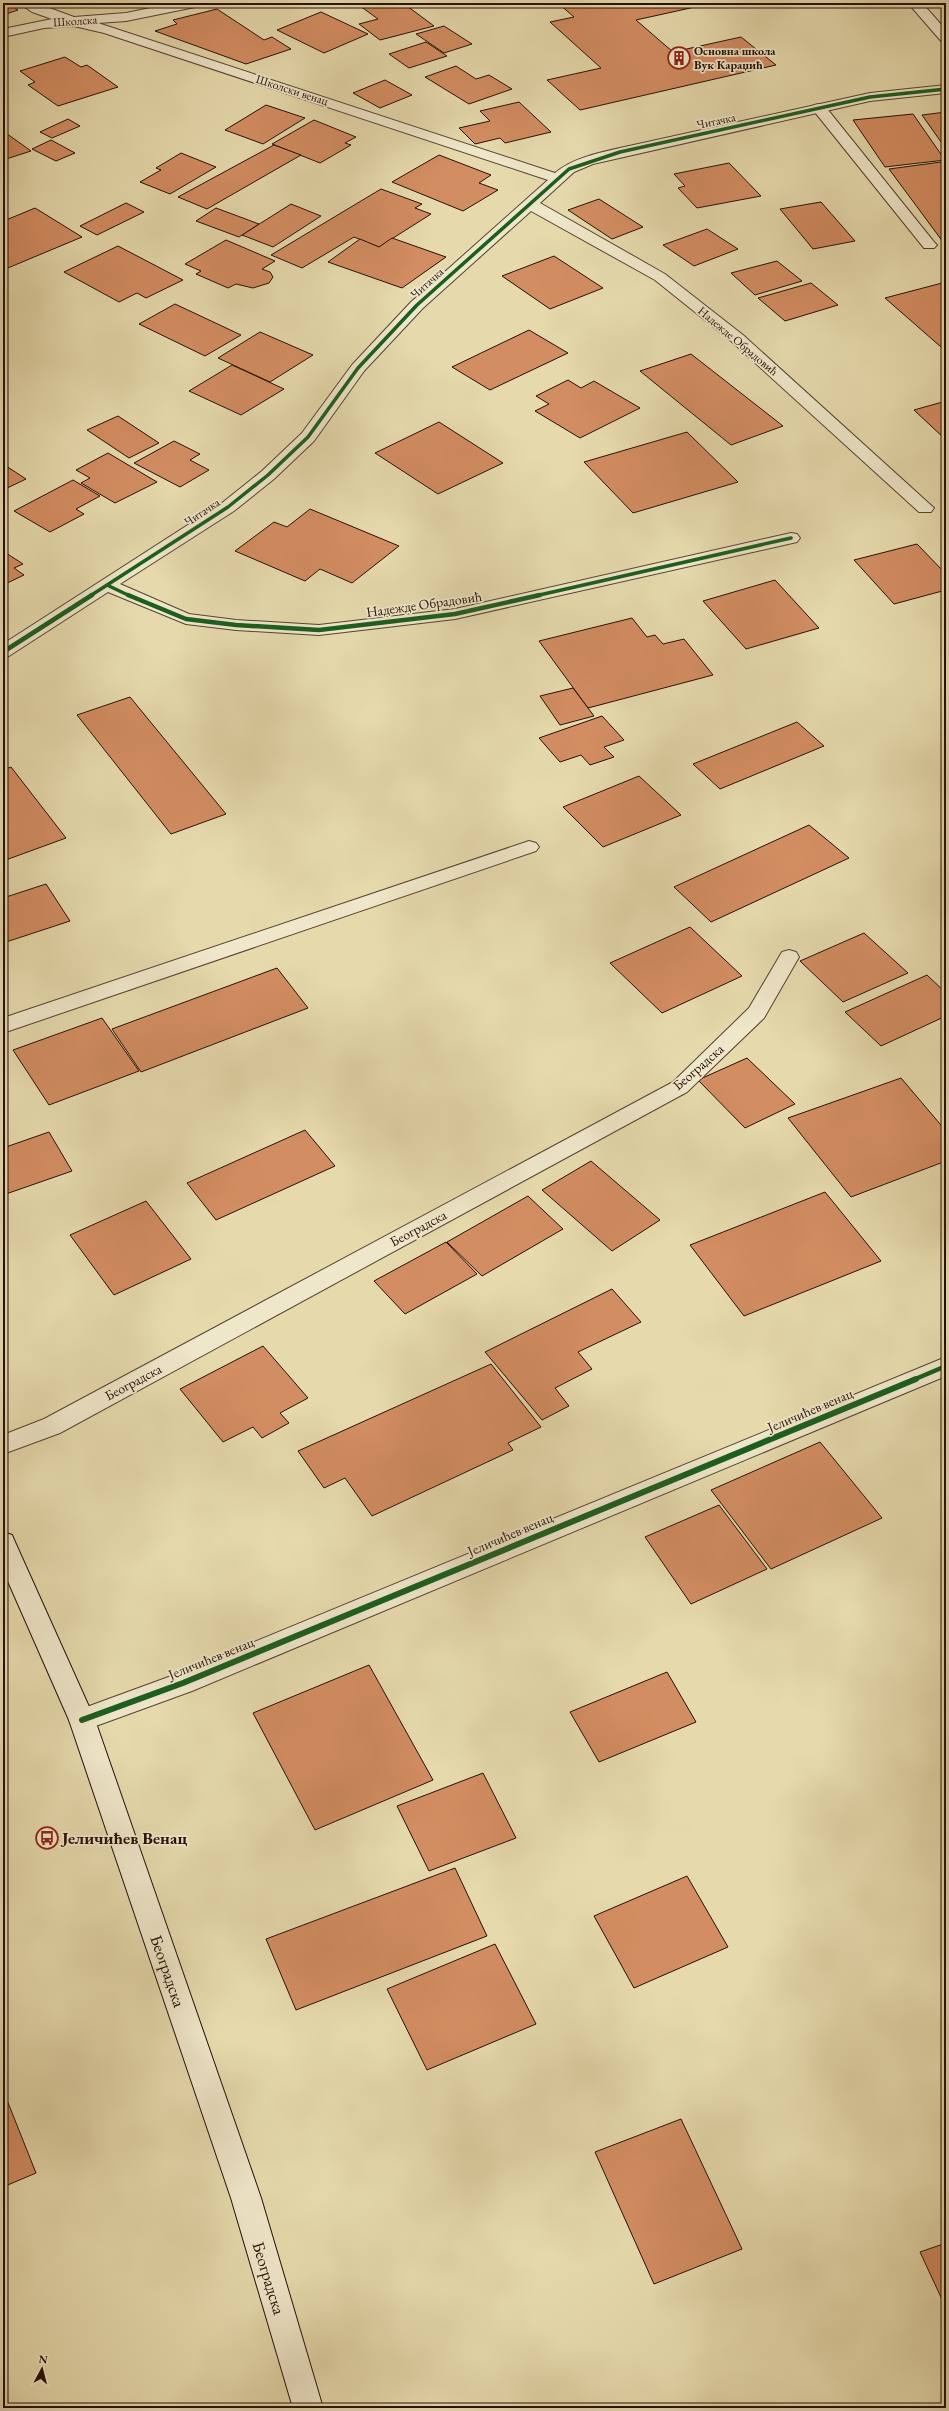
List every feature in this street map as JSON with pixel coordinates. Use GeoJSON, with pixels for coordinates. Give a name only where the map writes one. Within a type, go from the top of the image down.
{"type":"FeatureCollection","features":[{"type":"Feature","properties":{"kind":"street","name":"Школски венац"},"geometry":{"type":"LineString","coordinates":[[26,3],[38,10],[70,21],[121,34],[558,179]]}},
{"type":"Feature","properties":{"kind":"street","name":"Школска"},"geometry":{"type":"LineString","coordinates":[[3,33],[44,24],[126,17],[195,3]]}},
{"type":"Feature","properties":{"kind":"street"},"geometry":{"type":"LineString","coordinates":[[914,3],[946,38]]}},
{"type":"Feature","properties":{"kind":"street","name":"Читачка"},"geometry":{"type":"LineString","coordinates":[[3,652],[109,586],[228,507],[268,475],[308,436],[358,368],[416,305],[569,169],[588,161],[620,152],[870,96],[946,89]]}},
{"type":"Feature","properties":{"kind":"street"},"geometry":{"type":"LineString","coordinates":[[819,108],[929,245]]}},
{"type":"Feature","properties":{"kind":"street","name":"Надежде Обрадовић"},"geometry":{"type":"LineString","coordinates":[[530,204],[660,277],[737,338],[925,508]]}},
{"type":"Feature","properties":{"kind":"street","name":"Надежде Обрадовић"},"geometry":{"type":"LineString","coordinates":[[109,586],[143,602],[186,619],[236,625],[319,630],[455,614],[791,538]]}},
{"type":"Feature","properties":{"kind":"street"},"geometry":{"type":"LineString","coordinates":[[3,1026],[529,847]]}},
{"type":"Feature","properties":{"kind":"street","name":"Београдска"},"geometry":{"type":"LineString","coordinates":[[3,1445],[52,1426],[680,1086],[757,1013],[789,957]]}},
{"type":"Feature","properties":{"kind":"street","name":"Јеличићев венац"},"geometry":{"type":"LineString","coordinates":[[82,1720],[184,1683],[946,1366]]}},
{"type":"Feature","properties":{"kind":"street","name":"Београдска"},"geometry":{"type":"LineString","coordinates":[[3,1542],[82,1720],[246,2198],[308,2408]]}},
{"type":"Feature","properties":{"kind":"building"},"geometry":{"type":"Polygon","coordinates":[[[3,3],[8,3],[18,10],[3,15],[3,3]]]}},
{"type":"Feature","properties":{"kind":"building"},"geometry":{"type":"Polygon","coordinates":[[[356,3],[403,3],[434,26],[380,40],[359,24],[378,19],[356,3]]]}},
{"type":"Feature","properties":{"kind":"building","name":"Основна школа Вук Караџић"},"geometry":{"type":"Polygon","coordinates":[[[713,3],[636,20],[673,52],[741,37],[776,65],[580,110],[547,80],[601,68],[550,22],[574,17],[559,4],[713,3]]]}},
{"type":"Feature","properties":{"kind":"building"},"geometry":{"type":"Polygon","coordinates":[[[217,9],[264,40],[272,37],[291,49],[246,64],[155,31],[177,24],[173,20],[217,9]]]}},
{"type":"Feature","properties":{"kind":"building"},"geometry":{"type":"Polygon","coordinates":[[[321,12],[368,34],[324,53],[277,30],[321,12]]]}},
{"type":"Feature","properties":{"kind":"building"},"geometry":{"type":"Polygon","coordinates":[[[444,26],[472,44],[444,53],[416,34],[444,26]]]}},
{"type":"Feature","properties":{"kind":"building"},"geometry":{"type":"Polygon","coordinates":[[[426,42],[447,56],[409,68],[389,54],[426,42]]]}},
{"type":"Feature","properties":{"kind":"building"},"geometry":{"type":"Polygon","coordinates":[[[65,57],[81,67],[87,65],[118,87],[58,106],[28,85],[35,82],[20,71],[65,57]]]}},
{"type":"Feature","properties":{"kind":"building"},"geometry":{"type":"Polygon","coordinates":[[[456,66],[476,79],[489,75],[512,89],[469,104],[425,77],[456,66]]]}},
{"type":"Feature","properties":{"kind":"building"},"geometry":{"type":"Polygon","coordinates":[[[385,80],[412,95],[380,108],[353,93],[385,80]]]}},
{"type":"Feature","properties":{"kind":"building"},"geometry":{"type":"Polygon","coordinates":[[[519,102],[551,132],[505,143],[500,138],[475,144],[459,128],[490,121],[480,111],[519,102]]]}},
{"type":"Feature","properties":{"kind":"building"},"geometry":{"type":"Polygon","coordinates":[[[266,105],[305,118],[263,144],[225,130],[266,105]]]}},
{"type":"Feature","properties":{"kind":"building"},"geometry":{"type":"Polygon","coordinates":[[[946,112],[946,149],[922,115],[946,112]]]}},
{"type":"Feature","properties":{"kind":"building"},"geometry":{"type":"Polygon","coordinates":[[[913,114],[945,160],[885,167],[853,120],[913,114]]]}},
{"type":"Feature","properties":{"kind":"building"},"geometry":{"type":"Polygon","coordinates":[[[68,119],[80,126],[52,138],[40,132],[68,119]]]}},
{"type":"Feature","properties":{"kind":"building"},"geometry":{"type":"Polygon","coordinates":[[[314,120],[356,137],[345,143],[351,145],[320,163],[272,144],[314,120]]]}},
{"type":"Feature","properties":{"kind":"building"},"geometry":{"type":"Polygon","coordinates":[[[3,131],[31,151],[3,160],[3,131]]]}},
{"type":"Feature","properties":{"kind":"building"},"geometry":{"type":"Polygon","coordinates":[[[51,140],[75,153],[56,161],[32,149],[51,140]]]}},
{"type":"Feature","properties":{"kind":"building"},"geometry":{"type":"Polygon","coordinates":[[[274,145],[301,155],[207,209],[178,197],[274,145]]]}},
{"type":"Feature","properties":{"kind":"building"},"geometry":{"type":"Polygon","coordinates":[[[181,153],[216,167],[170,194],[140,182],[161,170],[156,168],[181,153]]]}},
{"type":"Feature","properties":{"kind":"building"},"geometry":{"type":"Polygon","coordinates":[[[439,155],[491,175],[479,183],[498,190],[463,211],[392,182],[439,155]]]}},
{"type":"Feature","properties":{"kind":"building"},"geometry":{"type":"Polygon","coordinates":[[[941,162],[946,169],[946,246],[889,169],[941,162]]]}},
{"type":"Feature","properties":{"kind":"building"},"geometry":{"type":"Polygon","coordinates":[[[729,163],[761,196],[697,208],[678,188],[685,186],[674,174],[729,163]]]}},
{"type":"Feature","properties":{"kind":"building"},"geometry":{"type":"Polygon","coordinates":[[[381,189],[422,204],[415,208],[431,214],[379,247],[354,237],[302,268],[271,255],[381,189]]]}},
{"type":"Feature","properties":{"kind":"building"},"geometry":{"type":"Polygon","coordinates":[[[599,199],[643,227],[612,239],[568,210],[599,199]]]}},
{"type":"Feature","properties":{"kind":"building"},"geometry":{"type":"Polygon","coordinates":[[[821,202],[855,241],[813,249],[780,209],[821,202]]]}},
{"type":"Feature","properties":{"kind":"building"},"geometry":{"type":"Polygon","coordinates":[[[126,203],[144,212],[97,235],[80,226],[126,203]]]}},
{"type":"Feature","properties":{"kind":"building"},"geometry":{"type":"Polygon","coordinates":[[[291,204],[321,216],[273,247],[242,235],[291,204]]]}},
{"type":"Feature","properties":{"kind":"building"},"geometry":{"type":"Polygon","coordinates":[[[35,208],[82,237],[3,270],[3,218],[6,220],[35,208]]]}},
{"type":"Feature","properties":{"kind":"building"},"geometry":{"type":"Polygon","coordinates":[[[216,208],[259,224],[239,237],[196,221],[216,208]]]}},
{"type":"Feature","properties":{"kind":"building"},"geometry":{"type":"Polygon","coordinates":[[[707,229],[738,249],[694,266],[663,245],[707,229]]]}},
{"type":"Feature","properties":{"kind":"building"},"geometry":{"type":"Polygon","coordinates":[[[392,238],[446,257],[402,288],[328,262],[360,239],[379,247],[392,238]]]}},
{"type":"Feature","properties":{"kind":"building"},"geometry":{"type":"Polygon","coordinates":[[[226,240],[275,261],[262,269],[270,272],[273,277],[269,283],[253,288],[236,284],[228,288],[196,274],[201,271],[185,264],[226,240]]]}},
{"type":"Feature","properties":{"kind":"building"},"geometry":{"type":"Polygon","coordinates":[[[118,246],[183,280],[146,298],[137,293],[119,302],[64,272],[118,246]]]}},
{"type":"Feature","properties":{"kind":"building"},"geometry":{"type":"Polygon","coordinates":[[[554,256],[603,288],[550,309],[502,276],[554,256]]]}},
{"type":"Feature","properties":{"kind":"building"},"geometry":{"type":"Polygon","coordinates":[[[777,261],[802,281],[755,295],[731,273],[777,261]]]}},
{"type":"Feature","properties":{"kind":"building"},"geometry":{"type":"Polygon","coordinates":[[[946,282],[946,345],[941,347],[885,298],[946,282]]]}},
{"type":"Feature","properties":{"kind":"building"},"geometry":{"type":"Polygon","coordinates":[[[811,283],[838,305],[785,321],[758,298],[811,283]]]}},
{"type":"Feature","properties":{"kind":"building"},"geometry":{"type":"Polygon","coordinates":[[[175,304],[241,335],[205,356],[139,324],[175,304]]]}},
{"type":"Feature","properties":{"kind":"building"},"geometry":{"type":"Polygon","coordinates":[[[529,330],[568,353],[490,390],[452,367],[529,330]]]}},
{"type":"Feature","properties":{"kind":"building"},"geometry":{"type":"Polygon","coordinates":[[[260,332],[313,355],[270,382],[218,358],[260,332]]]}},
{"type":"Feature","properties":{"kind":"building"},"geometry":{"type":"Polygon","coordinates":[[[691,354],[783,426],[731,445],[640,371],[691,354]]]}},
{"type":"Feature","properties":{"kind":"building"},"geometry":{"type":"Polygon","coordinates":[[[232,365],[284,389],[241,415],[189,391],[232,365]]]}},
{"type":"Feature","properties":{"kind":"building"},"geometry":{"type":"Polygon","coordinates":[[[568,380],[581,388],[594,381],[640,408],[580,438],[535,411],[549,404],[536,396],[568,380]]]}},
{"type":"Feature","properties":{"kind":"building"},"geometry":{"type":"Polygon","coordinates":[[[946,401],[946,440],[914,410],[946,401]]]}},
{"type":"Feature","properties":{"kind":"building"},"geometry":{"type":"Polygon","coordinates":[[[118,416],[159,443],[129,458],[87,430],[118,416]]]}},
{"type":"Feature","properties":{"kind":"building"},"geometry":{"type":"Polygon","coordinates":[[[439,422],[503,463],[438,494],[375,453],[439,422]]]}},
{"type":"Feature","properties":{"kind":"building"},"geometry":{"type":"Polygon","coordinates":[[[687,432],[738,482],[633,513],[584,462],[687,432]]]}},
{"type":"Feature","properties":{"kind":"building"},"geometry":{"type":"Polygon","coordinates":[[[174,441],[200,454],[190,460],[209,470],[180,487],[134,463],[174,441]]]}},
{"type":"Feature","properties":{"kind":"building"},"geometry":{"type":"Polygon","coordinates":[[[108,453],[157,482],[115,503],[81,483],[90,478],[76,470],[108,453]]]}},
{"type":"Feature","properties":{"kind":"building"},"geometry":{"type":"Polygon","coordinates":[[[3,464],[26,479],[3,490],[3,464]]]}},
{"type":"Feature","properties":{"kind":"building"},"geometry":{"type":"Polygon","coordinates":[[[73,480],[100,496],[76,509],[84,514],[50,532],[14,511],[73,480]]]}},
{"type":"Feature","properties":{"kind":"building"},"geometry":{"type":"Polygon","coordinates":[[[310,509],[399,546],[352,583],[320,569],[305,581],[235,551],[274,522],[287,527],[310,509]]]}},
{"type":"Feature","properties":{"kind":"building"},"geometry":{"type":"Polygon","coordinates":[[[917,544],[946,574],[946,590],[894,604],[854,560],[917,544]]]}},
{"type":"Feature","properties":{"kind":"building"},"geometry":{"type":"Polygon","coordinates":[[[3,551],[23,564],[14,568],[24,575],[3,585],[3,551]]]}},
{"type":"Feature","properties":{"kind":"building"},"geometry":{"type":"Polygon","coordinates":[[[775,580],[819,628],[746,649],[703,601],[775,580]]]}},
{"type":"Feature","properties":{"kind":"building"},"geometry":{"type":"Polygon","coordinates":[[[632,618],[647,637],[655,635],[663,644],[684,639],[713,675],[588,708],[539,641],[632,618]]]}},
{"type":"Feature","properties":{"kind":"building"},"geometry":{"type":"Polygon","coordinates":[[[573,688],[594,716],[560,725],[540,696],[573,688]]]}},
{"type":"Feature","properties":{"kind":"building"},"geometry":{"type":"Polygon","coordinates":[[[130,697],[226,814],[171,834],[77,715],[130,697]]]}},
{"type":"Feature","properties":{"kind":"building"},"geometry":{"type":"Polygon","coordinates":[[[602,716],[624,740],[604,747],[614,757],[590,765],[581,755],[560,762],[539,738],[602,716]]]}},
{"type":"Feature","properties":{"kind":"building"},"geometry":{"type":"Polygon","coordinates":[[[797,722],[824,746],[720,789],[693,764],[797,722]]]}},
{"type":"Feature","properties":{"kind":"building"},"geometry":{"type":"Polygon","coordinates":[[[11,767],[66,838],[3,861],[3,770],[11,767]]]}},
{"type":"Feature","properties":{"kind":"building"},"geometry":{"type":"Polygon","coordinates":[[[639,776],[681,815],[603,847],[563,807],[639,776]]]}},
{"type":"Feature","properties":{"kind":"building"},"geometry":{"type":"Polygon","coordinates":[[[809,825],[849,858],[711,922],[674,887],[809,825]]]}},
{"type":"Feature","properties":{"kind":"building"},"geometry":{"type":"Polygon","coordinates":[[[46,884],[70,921],[3,943],[3,898],[46,884]]]}},
{"type":"Feature","properties":{"kind":"building"},"geometry":{"type":"Polygon","coordinates":[[[690,927],[742,976],[662,1013],[610,963],[690,927]]]}},
{"type":"Feature","properties":{"kind":"building"},"geometry":{"type":"Polygon","coordinates":[[[864,933],[908,973],[843,1002],[800,961],[864,933]]]}},
{"type":"Feature","properties":{"kind":"building"},"geometry":{"type":"Polygon","coordinates":[[[277,968],[308,1008],[141,1072],[112,1029],[277,968]]]}},
{"type":"Feature","properties":{"kind":"building"},"geometry":{"type":"Polygon","coordinates":[[[927,975],[946,993],[946,1016],[881,1046],[845,1012],[927,975]]]}},
{"type":"Feature","properties":{"kind":"building"},"geometry":{"type":"Polygon","coordinates":[[[102,1018],[139,1071],[49,1105],[13,1050],[102,1018]]]}},
{"type":"Feature","properties":{"kind":"building"},"geometry":{"type":"Polygon","coordinates":[[[747,1058],[795,1104],[745,1128],[698,1080],[747,1058]]]}},
{"type":"Feature","properties":{"kind":"building"},"geometry":{"type":"Polygon","coordinates":[[[901,1078],[946,1131],[946,1161],[851,1197],[788,1118],[901,1078]]]}},
{"type":"Feature","properties":{"kind":"building"},"geometry":{"type":"Polygon","coordinates":[[[305,1130],[335,1166],[216,1220],[187,1183],[305,1130]]]}},
{"type":"Feature","properties":{"kind":"building"},"geometry":{"type":"Polygon","coordinates":[[[49,1132],[72,1171],[3,1195],[3,1148],[49,1132]]]}},
{"type":"Feature","properties":{"kind":"building"},"geometry":{"type":"Polygon","coordinates":[[[591,1161],[660,1220],[612,1251],[542,1190],[591,1161]]]}},
{"type":"Feature","properties":{"kind":"building"},"geometry":{"type":"Polygon","coordinates":[[[825,1192],[881,1261],[744,1316],[690,1245],[825,1192]]]}},
{"type":"Feature","properties":{"kind":"building"},"geometry":{"type":"Polygon","coordinates":[[[528,1196],[563,1229],[482,1276],[447,1242],[528,1196]]]}},
{"type":"Feature","properties":{"kind":"building"},"geometry":{"type":"Polygon","coordinates":[[[146,1201],[191,1259],[114,1295],[70,1235],[146,1201]]]}},
{"type":"Feature","properties":{"kind":"building"},"geometry":{"type":"Polygon","coordinates":[[[446,1242],[477,1274],[405,1314],[374,1281],[446,1242]]]}},
{"type":"Feature","properties":{"kind":"building"},"geometry":{"type":"Polygon","coordinates":[[[612,1289],[641,1322],[578,1352],[592,1369],[555,1388],[569,1406],[542,1420],[485,1352],[612,1289]]]}},
{"type":"Feature","properties":{"kind":"building"},"geometry":{"type":"Polygon","coordinates":[[[263,1346],[308,1398],[280,1413],[289,1423],[262,1438],[253,1427],[223,1442],[180,1389],[263,1346]]]}},
{"type":"Feature","properties":{"kind":"building"},"geometry":{"type":"Polygon","coordinates":[[[491,1364],[541,1427],[508,1443],[513,1450],[372,1516],[345,1478],[324,1488],[298,1451],[491,1364]]]}},
{"type":"Feature","properties":{"kind":"building"},"geometry":{"type":"Polygon","coordinates":[[[820,1442],[882,1518],[771,1569],[711,1490],[820,1442]]]}},
{"type":"Feature","properties":{"kind":"building"},"geometry":{"type":"Polygon","coordinates":[[[719,1505],[767,1569],[691,1604],[645,1537],[719,1505]]]}},
{"type":"Feature","properties":{"kind":"building"},"geometry":{"type":"Polygon","coordinates":[[[369,1665],[433,1780],[315,1830],[253,1713],[369,1665]]]}},
{"type":"Feature","properties":{"kind":"building"},"geometry":{"type":"Polygon","coordinates":[[[667,1672],[696,1722],[599,1762],[570,1712],[667,1672]]]}},
{"type":"Feature","properties":{"kind":"building"},"geometry":{"type":"Polygon","coordinates":[[[483,1773],[516,1838],[429,1871],[397,1806],[483,1773]]]}},
{"type":"Feature","properties":{"kind":"building"},"geometry":{"type":"Polygon","coordinates":[[[455,1868],[487,1936],[296,2010],[266,1939],[455,1868]]]}},
{"type":"Feature","properties":{"kind":"building"},"geometry":{"type":"Polygon","coordinates":[[[687,1876],[728,1947],[634,1988],[594,1916],[687,1876]]]}},
{"type":"Feature","properties":{"kind":"building"},"geometry":{"type":"Polygon","coordinates":[[[495,1944],[536,2024],[427,2070],[387,1989],[495,1944]]]}},
{"type":"Feature","properties":{"kind":"building"},"geometry":{"type":"Polygon","coordinates":[[[3,2090],[36,2173],[3,2187],[3,2090]]]}},
{"type":"Feature","properties":{"kind":"building"},"geometry":{"type":"Polygon","coordinates":[[[681,2119],[742,2249],[654,2284],[595,2152],[681,2119]]]}},
{"type":"Feature","properties":{"kind":"building"},"geometry":{"type":"Polygon","coordinates":[[[946,2243],[946,2308],[920,2252],[946,2243]]]}},
{"type":"Feature","properties":{"kind":"cycle path"},"geometry":{"type":"LineString","coordinates":[[3,652],[228,507],[268,475],[308,437],[358,368],[417,305],[569,169],[588,161],[620,152],[870,97],[946,89]]}},
{"type":"Feature","properties":{"kind":"cycle path"},"geometry":{"type":"LineString","coordinates":[[109,586],[143,602],[186,619],[236,625],[319,630],[455,614],[791,538]]}},
{"type":"Feature","properties":{"kind":"cycle path"},"geometry":{"type":"LineString","coordinates":[[82,1720],[183,1683],[946,1366]]}},
{"type":"Feature","properties":{"kind":"place","name":"Основна школа Вук Караџић"},"geometry":{"type":"Point","coordinates":[679,58]}},
{"type":"Feature","properties":{"kind":"place","name":"Јеличићев Венац"},"geometry":{"type":"Point","coordinates":[47,1838]}}]}
